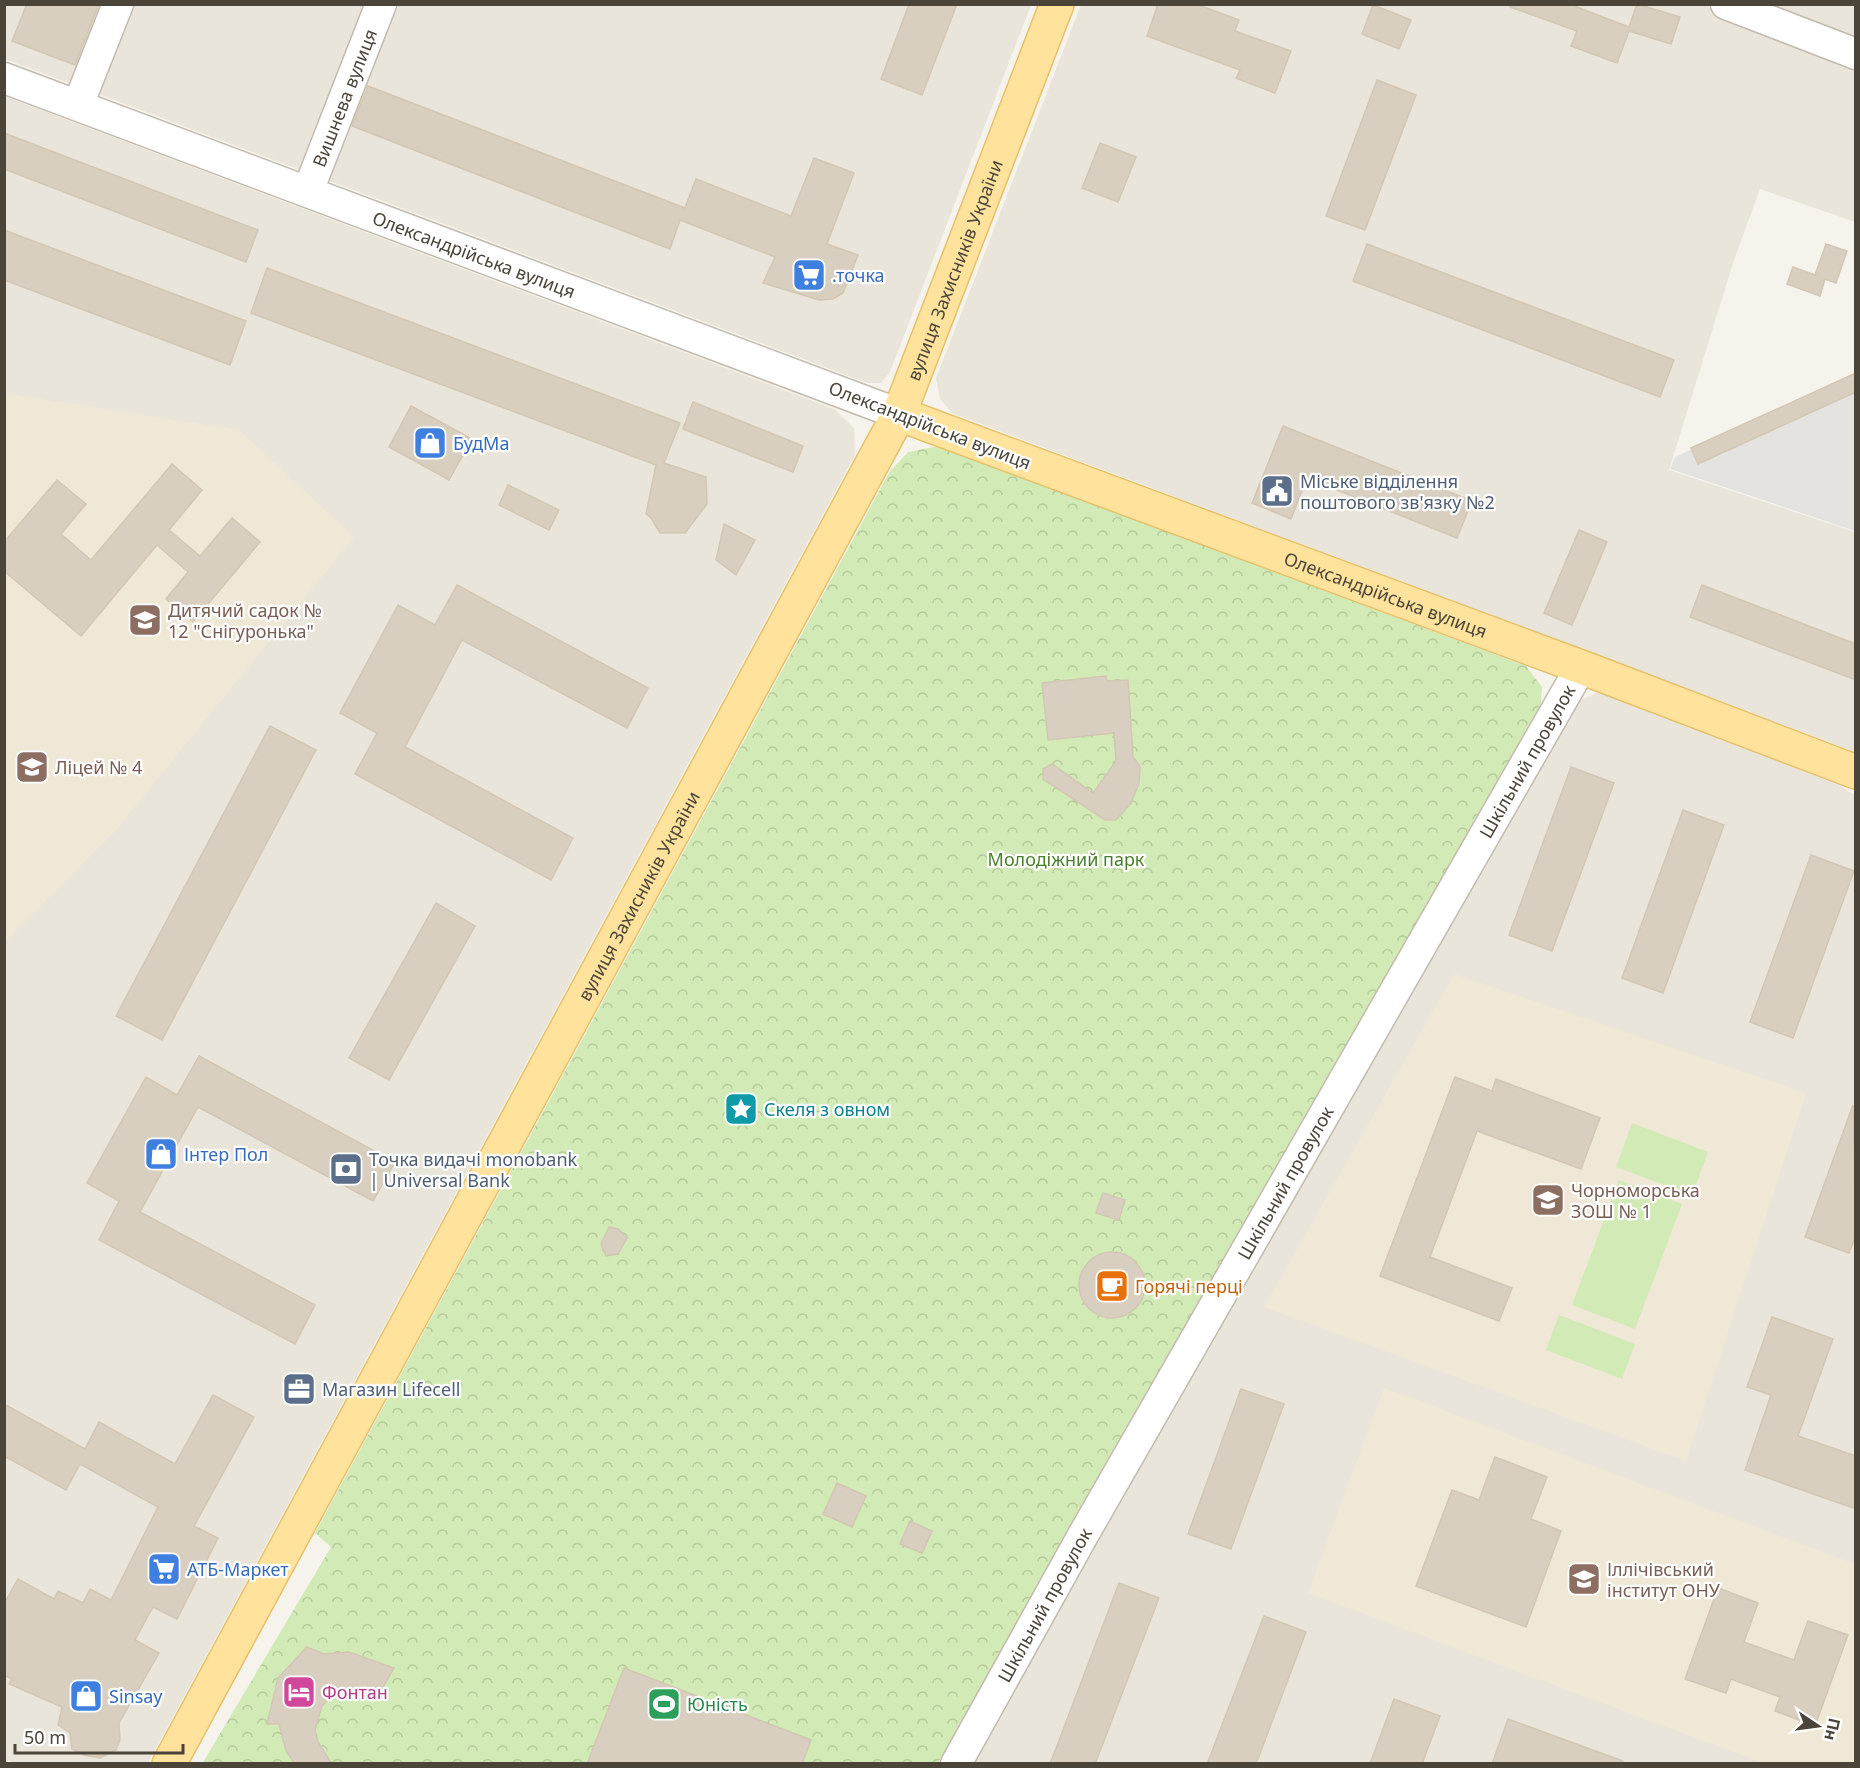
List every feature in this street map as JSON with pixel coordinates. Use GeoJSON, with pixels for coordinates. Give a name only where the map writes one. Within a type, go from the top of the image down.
{"type":"FeatureCollection","features":[{"type":"Feature","properties":{"kind":"main road","name":"вулиця Захисників України"},"geometry":{"type":"LineString","coordinates":[[169,1764],[899,414],[1057,4]]}},
{"type":"Feature","properties":{"kind":"main road","name":"Олександрійська вулиця"},"geometry":{"type":"LineString","coordinates":[[899,414],[1833,761],[1856,772]]}},
{"type":"Feature","properties":{"kind":"street"},"geometry":{"type":"LineString","coordinates":[[78,105],[118,4]]}},
{"type":"Feature","properties":{"kind":"street","name":"Вишнева вулиця"},"geometry":{"type":"LineString","coordinates":[[308,191],[381,4]]}},
{"type":"Feature","properties":{"kind":"street"},"geometry":{"type":"LineString","coordinates":[[1726,4],[1856,54]]}},
{"type":"Feature","properties":{"kind":"street","name":"Олександрійська вулиця"},"geometry":{"type":"LineString","coordinates":[[4,78],[899,414]]}},
{"type":"Feature","properties":{"kind":"street","name":"Шкільний провулок"},"geometry":{"type":"LineString","coordinates":[[956,1764],[1082,1537],[1581,667]]}},
{"type":"Feature","properties":{"kind":"shaded area"},"geometry":{"type":"Polygon","coordinates":[[[4,5],[1031,5],[890,372],[881,383],[867,383],[5,59],[4,5]]]}},
{"type":"Feature","properties":{"kind":"shaded area"},"geometry":{"type":"Polygon","coordinates":[[[1081,5],[1855,5],[1855,222],[1760,189],[1734,260],[1669,470],[1855,532],[1855,755],[1837,745],[952,413],[940,399],[936,378],[1081,5]]]}},
{"type":"Feature","properties":{"kind":"shaded area"},"geometry":{"type":"Polygon","coordinates":[[[4,96],[834,409],[854,428],[855,455],[148,1763],[18,1764],[5,1759],[4,96]]]}},
{"type":"Feature","properties":{"kind":"shaded area"},"geometry":{"type":"Polygon","coordinates":[[[1855,373],[1855,531],[1670,469],[1675,457],[1855,373]]]}},
{"type":"Feature","properties":{"kind":"shaded area","name":"Дитячий садок № 12 \"Снігуронька\""},"geometry":{"type":"Polygon","coordinates":[[[4,391],[9,394],[239,430],[354,537],[116,830],[5,942],[4,391]]]}},
{"type":"Feature","properties":{"kind":"shaded area"},"geometry":{"type":"Polygon","coordinates":[[[1599,692],[1827,778],[1855,795],[1855,1763],[969,1764],[1578,701],[1599,692]]]}},
{"type":"Feature","properties":{"kind":"shaded area","name":"Чорноморська ЗОШ № 1"},"geometry":{"type":"Polygon","coordinates":[[[1454,974],[1806,1093],[1686,1461],[1264,1307],[1454,974]]]}},
{"type":"Feature","properties":{"kind":"shaded area","name":"Іллічівський інститут ОНУ"},"geometry":{"type":"Polygon","coordinates":[[[1384,1388],[1855,1564],[1855,1763],[1763,1763],[1308,1593],[1384,1388]]]}},
{"type":"Feature","properties":{"kind":"green space","name":"Молодіжний парк"},"geometry":{"type":"Polygon","coordinates":[[[938,446],[1526,666],[1542,687],[1540,714],[938,1763],[202,1764],[331,1547],[315,1533],[889,473],[908,452],[938,446]]]}},
{"type":"Feature","properties":{"kind":"green space"},"geometry":{"type":"Polygon","coordinates":[[[1632,1123],[1708,1152],[1692,1195],[1616,1167],[1632,1123]]]}},
{"type":"Feature","properties":{"kind":"green space"},"geometry":{"type":"Polygon","coordinates":[[[1619,1180],[1682,1204],[1635,1329],[1572,1305],[1619,1180]]]}},
{"type":"Feature","properties":{"kind":"green space"},"geometry":{"type":"Polygon","coordinates":[[[1559,1315],[1635,1344],[1622,1379],[1546,1350],[1559,1315]]]}},
{"type":"Feature","properties":{"kind":"building"},"geometry":{"type":"Polygon","coordinates":[[[27,4],[99,4],[75,65],[12,41],[27,4]]]}},
{"type":"Feature","properties":{"kind":"building"},"geometry":{"type":"Polygon","coordinates":[[[909,4],[957,4],[922,95],[881,79],[909,4]]]}},
{"type":"Feature","properties":{"kind":"building"},"geometry":{"type":"Polygon","coordinates":[[[1158,4],[1196,4],[1239,20],[1235,31],[1291,51],[1275,93],[1236,78],[1240,70],[1147,36],[1158,4]]]}},
{"type":"Feature","properties":{"kind":"building"},"geometry":{"type":"Polygon","coordinates":[[[1511,4],[1569,4],[1629,27],[1637,4],[1680,17],[1671,44],[1629,31],[1617,63],[1571,46],[1577,31],[1510,7],[1511,4]]]}},
{"type":"Feature","properties":{"kind":"building"},"geometry":{"type":"Polygon","coordinates":[[[1373,5],[1411,20],[1399,49],[1362,34],[1373,5]]]}},
{"type":"Feature","properties":{"kind":"building"},"geometry":{"type":"Polygon","coordinates":[[[1377,80],[1416,95],[1365,230],[1326,216],[1377,80]]]}},
{"type":"Feature","properties":{"kind":"building"},"geometry":{"type":"Polygon","coordinates":[[[368,86],[685,208],[696,179],[791,216],[814,158],[854,173],[827,244],[858,255],[843,293],[833,299],[819,300],[763,283],[775,257],[680,220],[670,249],[352,126],[368,86]]]}},
{"type":"Feature","properties":{"kind":"building"},"geometry":{"type":"Polygon","coordinates":[[[4,133],[258,230],[246,262],[4,169],[4,133]]]}},
{"type":"Feature","properties":{"kind":"building"},"geometry":{"type":"Polygon","coordinates":[[[1100,143],[1136,157],[1118,202],[1082,188],[1100,143]]]}},
{"type":"Feature","properties":{"kind":"building"},"geometry":{"type":"Polygon","coordinates":[[[4,230],[246,321],[230,365],[4,280],[4,230]]]}},
{"type":"Feature","properties":{"kind":"building"},"geometry":{"type":"Polygon","coordinates":[[[1367,244],[1674,360],[1660,397],[1353,281],[1367,244]]]}},
{"type":"Feature","properties":{"kind":"building"},"geometry":{"type":"Polygon","coordinates":[[[1826,244],[1847,251],[1836,283],[1825,279],[1820,296],[1787,284],[1793,267],[1815,275],[1826,244]]]}},
{"type":"Feature","properties":{"kind":"building"},"geometry":{"type":"Polygon","coordinates":[[[267,268],[680,423],[664,463],[706,477],[707,504],[685,533],[660,533],[646,514],[656,465],[251,313],[267,268]]]}},
{"type":"Feature","properties":{"kind":"building"},"geometry":{"type":"Polygon","coordinates":[[[1856,373],[1856,392],[1698,464],[1691,448],[1856,373]]]}},
{"type":"Feature","properties":{"kind":"building"},"geometry":{"type":"Polygon","coordinates":[[[693,402],[803,446],[793,472],[683,429],[693,402]]]}},
{"type":"Feature","properties":{"kind":"building","name":"БудМа"},"geometry":{"type":"Polygon","coordinates":[[[411,406],[472,439],[449,480],[389,447],[411,406]]]}},
{"type":"Feature","properties":{"kind":"building"},"geometry":{"type":"Polygon","coordinates":[[[1283,426],[1472,501],[1457,538],[1307,478],[1291,519],[1252,503],[1283,426]]]}},
{"type":"Feature","properties":{"kind":"building"},"geometry":{"type":"Polygon","coordinates":[[[172,464],[202,490],[169,530],[200,556],[232,518],[260,542],[193,622],[166,599],[188,572],[157,545],[81,636],[4,571],[4,542],[57,480],[86,504],[61,534],[91,560],[172,464]]]}},
{"type":"Feature","properties":{"kind":"building"},"geometry":{"type":"Polygon","coordinates":[[[508,485],[559,510],[549,530],[499,505],[508,485]]]}},
{"type":"Feature","properties":{"kind":"building"},"geometry":{"type":"Polygon","coordinates":[[[724,524],[755,540],[736,575],[716,560],[724,524]]]}},
{"type":"Feature","properties":{"kind":"building"},"geometry":{"type":"Polygon","coordinates":[[[1579,530],[1607,542],[1572,625],[1544,613],[1579,530]]]}},
{"type":"Feature","properties":{"kind":"building"},"geometry":{"type":"Polygon","coordinates":[[[457,585],[648,688],[627,728],[462,640],[405,747],[573,838],[551,880],[355,774],[377,733],[340,713],[398,605],[435,625],[457,585]]]}},
{"type":"Feature","properties":{"kind":"building"},"geometry":{"type":"Polygon","coordinates":[[[1702,585],[1856,644],[1856,680],[1690,617],[1702,585]]]}},
{"type":"Feature","properties":{"kind":"building"},"geometry":{"type":"Polygon","coordinates":[[[1106,676],[1107,681],[1128,680],[1133,757],[1140,766],[1139,783],[1131,803],[1116,820],[1105,820],[1043,779],[1043,769],[1052,764],[1093,793],[1116,761],[1114,733],[1048,740],[1042,683],[1106,676]]]}},
{"type":"Feature","properties":{"kind":"building"},"geometry":{"type":"Polygon","coordinates":[[[270,726],[316,750],[162,1040],[116,1016],[270,726]]]}},
{"type":"Feature","properties":{"kind":"building"},"geometry":{"type":"Polygon","coordinates":[[[1571,767],[1614,783],[1552,951],[1509,935],[1571,767]]]}},
{"type":"Feature","properties":{"kind":"building"},"geometry":{"type":"Polygon","coordinates":[[[1683,810],[1724,825],[1663,993],[1622,978],[1683,810]]]}},
{"type":"Feature","properties":{"kind":"building"},"geometry":{"type":"Polygon","coordinates":[[[1811,855],[1854,871],[1793,1038],[1750,1022],[1811,855]]]}},
{"type":"Feature","properties":{"kind":"building"},"geometry":{"type":"Polygon","coordinates":[[[436,903],[475,926],[389,1080],[349,1058],[436,903]]]}},
{"type":"Feature","properties":{"kind":"building"},"geometry":{"type":"Polygon","coordinates":[[[199,1056],[395,1162],[373,1201],[198,1107],[140,1212],[315,1305],[295,1344],[99,1240],[119,1201],[87,1183],[146,1077],[177,1095],[199,1056]]]}},
{"type":"Feature","properties":{"kind":"building"},"geometry":{"type":"Polygon","coordinates":[[[1455,1077],[1492,1091],[1496,1079],[1600,1118],[1581,1169],[1477,1131],[1430,1257],[1512,1288],[1499,1321],[1380,1276],[1455,1077]]]}},
{"type":"Feature","properties":{"kind":"building"},"geometry":{"type":"Polygon","coordinates":[[[1853,1105],[1856,1235],[1849,1253],[1805,1237],[1853,1105]]]}},
{"type":"Feature","properties":{"kind":"building"},"geometry":{"type":"Polygon","coordinates":[[[1103,1193],[1125,1200],[1119,1220],[1096,1213],[1103,1193]]]}},
{"type":"Feature","properties":{"kind":"building"},"geometry":{"type":"Polygon","coordinates":[[[609,1227],[618,1229],[627,1238],[618,1254],[606,1256],[601,1244],[609,1227]]]}},
{"type":"Feature","properties":{"kind":"building"},"geometry":{"type":"Polygon","coordinates":[[[1112,1252],[1125,1254],[1140,1267],[1145,1285],[1143,1298],[1130,1313],[1112,1318],[1099,1316],[1084,1303],[1079,1285],[1081,1272],[1094,1257],[1112,1252]]]}},
{"type":"Feature","properties":{"kind":"building"},"geometry":{"type":"Polygon","coordinates":[[[1772,1317],[1833,1339],[1798,1436],[1856,1456],[1856,1509],[1745,1470],[1771,1395],[1747,1387],[1772,1317]]]}},
{"type":"Feature","properties":{"kind":"building"},"geometry":{"type":"Polygon","coordinates":[[[1241,1389],[1284,1404],[1231,1549],[1188,1534],[1241,1389]]]}},
{"type":"Feature","properties":{"kind":"building"},"geometry":{"type":"Polygon","coordinates":[[[213,1395],[254,1417],[194,1526],[218,1538],[177,1619],[153,1607],[135,1640],[159,1653],[119,1723],[120,1740],[116,1750],[100,1758],[84,1755],[72,1749],[70,1733],[58,1725],[62,1707],[9,1684],[12,1679],[4,1675],[4,1604],[18,1579],[54,1599],[58,1591],[83,1603],[90,1589],[111,1600],[158,1507],[80,1464],[66,1490],[4,1456],[4,1404],[85,1449],[99,1422],[175,1464],[213,1395]]]}},
{"type":"Feature","properties":{"kind":"building"},"geometry":{"type":"Polygon","coordinates":[[[1495,1457],[1547,1477],[1531,1519],[1561,1531],[1526,1627],[1416,1586],[1452,1490],[1479,1500],[1495,1457]]]}},
{"type":"Feature","properties":{"kind":"building"},"geometry":{"type":"Polygon","coordinates":[[[837,1483],[866,1496],[852,1527],[823,1514],[837,1483]]]}},
{"type":"Feature","properties":{"kind":"building"},"geometry":{"type":"Polygon","coordinates":[[[910,1521],[932,1531],[922,1553],[900,1544],[910,1521]]]}},
{"type":"Feature","properties":{"kind":"building"},"geometry":{"type":"Polygon","coordinates":[[[1119,1583],[1159,1598],[1095,1764],[1050,1764],[1119,1583]]]}},
{"type":"Feature","properties":{"kind":"building"},"geometry":{"type":"Polygon","coordinates":[[[1718,1588],[1758,1603],[1744,1642],[1794,1660],[1808,1621],[1848,1635],[1815,1726],[1775,1711],[1780,1697],[1731,1679],[1726,1693],[1685,1679],[1718,1588]]]}},
{"type":"Feature","properties":{"kind":"building"},"geometry":{"type":"Polygon","coordinates":[[[1264,1616],[1306,1632],[1256,1764],[1207,1764],[1264,1616]]]}},
{"type":"Feature","properties":{"kind":"building"},"geometry":{"type":"Polygon","coordinates":[[[307,1647],[324,1654],[349,1652],[394,1668],[377,1698],[354,1690],[330,1697],[322,1706],[315,1730],[318,1742],[332,1764],[295,1764],[286,1751],[279,1724],[267,1724],[278,1678],[307,1647]]]}},
{"type":"Feature","properties":{"kind":"building","name":"Юність"},"geometry":{"type":"Polygon","coordinates":[[[624,1668],[811,1740],[802,1764],[587,1764],[624,1668]]]}},
{"type":"Feature","properties":{"kind":"building"},"geometry":{"type":"Polygon","coordinates":[[[1394,1699],[1440,1716],[1422,1764],[1370,1764],[1394,1699]]]}},
{"type":"Feature","properties":{"kind":"building"},"geometry":{"type":"Polygon","coordinates":[[[1508,1719],[1623,1761],[1623,1764],[1492,1764],[1508,1719]]]}},
{"type":"Feature","properties":{"kind":"place","name":".точка"},"geometry":{"type":"Point","coordinates":[809,275]}},
{"type":"Feature","properties":{"kind":"place","name":"БудМа"},"geometry":{"type":"Point","coordinates":[430,443]}},
{"type":"Feature","properties":{"kind":"place","name":"Міське відділення поштового зв'язку №2"},"geometry":{"type":"Point","coordinates":[1277,491]}},
{"type":"Feature","properties":{"kind":"place","name":"Дитячий садок № 12 \"Снігуронька\""},"geometry":{"type":"Point","coordinates":[145,620]}},
{"type":"Feature","properties":{"kind":"place","name":"Ліцей № 4"},"geometry":{"type":"Point","coordinates":[32,767]}},
{"type":"Feature","properties":{"kind":"place","name":"Скеля з овном"},"geometry":{"type":"Point","coordinates":[741,1109]}},
{"type":"Feature","properties":{"kind":"place","name":"Інтер Пол"},"geometry":{"type":"Point","coordinates":[161,1154]}},
{"type":"Feature","properties":{"kind":"place","name":"Точка видачі monobank | Universal Bank"},"geometry":{"type":"Point","coordinates":[346,1169]}},
{"type":"Feature","properties":{"kind":"place","name":"Чорноморська ЗОШ № 1"},"geometry":{"type":"Point","coordinates":[1548,1200]}},
{"type":"Feature","properties":{"kind":"place","name":"Горячі перці"},"geometry":{"type":"Point","coordinates":[1112,1286]}},
{"type":"Feature","properties":{"kind":"place","name":"Магазин Lifecell"},"geometry":{"type":"Point","coordinates":[299,1389]}},
{"type":"Feature","properties":{"kind":"place","name":"АТБ-Маркет"},"geometry":{"type":"Point","coordinates":[164,1569]}},
{"type":"Feature","properties":{"kind":"place","name":"Іллічівський інститут ОНУ"},"geometry":{"type":"Point","coordinates":[1584,1579]}},
{"type":"Feature","properties":{"kind":"place","name":"Фонтан"},"geometry":{"type":"Point","coordinates":[299,1692]}},
{"type":"Feature","properties":{"kind":"place","name":"Sinsay"},"geometry":{"type":"Point","coordinates":[86,1696]}},
{"type":"Feature","properties":{"kind":"place","name":"Юність"},"geometry":{"type":"Point","coordinates":[664,1704]}}]}
